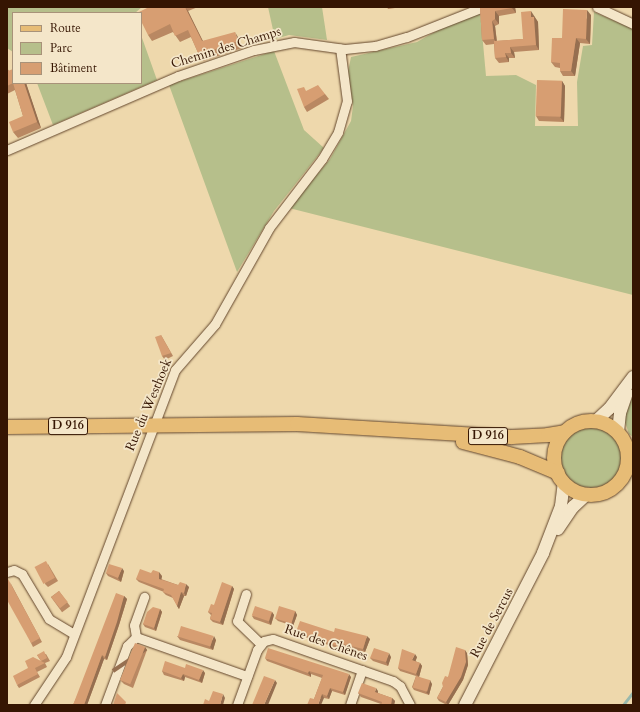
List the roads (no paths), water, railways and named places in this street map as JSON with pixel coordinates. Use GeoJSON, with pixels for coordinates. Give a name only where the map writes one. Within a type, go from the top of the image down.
{"type":"FeatureCollection","features":[{"type":"Feature","properties":{"kind":"main road"},"geometry":{"type":"LineString","coordinates":[[596,421],[625,441],[628,463],[624,475],[616,485],[602,493],[587,494],[573,490],[561,478],[555,451],[565,432],[579,423],[596,421]]}},
{"type":"Feature","properties":{"kind":"main road","name":"D 916"},"geometry":{"type":"LineString","coordinates":[[7,427],[306,424],[512,437],[548,435],[565,432]]}},
{"type":"Feature","properties":{"kind":"main road","name":"D 916"},"geometry":{"type":"LineString","coordinates":[[409,431],[504,452],[541,464],[561,478]]}},
{"type":"Feature","properties":{"kind":"main road"},"geometry":{"type":"LineString","coordinates":[[616,485],[633,483]]}},
{"type":"Feature","properties":{"kind":"street","name":"Chemin des Champs"},"geometry":{"type":"LineString","coordinates":[[7,150],[178,76],[238,55],[294,42],[340,48],[369,47],[400,39],[483,7]]}},
{"type":"Feature","properties":{"kind":"street"},"geometry":{"type":"LineString","coordinates":[[597,7],[633,24]]}},
{"type":"Feature","properties":{"kind":"street","name":"Rue du Westhoek"},"geometry":{"type":"LineString","coordinates":[[34,705],[56,674],[74,634],[152,425],[177,365],[215,324],[268,228],[322,159],[338,132],[348,102],[340,48]]}},
{"type":"Feature","properties":{"kind":"street"},"geometry":{"type":"LineString","coordinates":[[596,421],[609,410],[633,378]]}},
{"type":"Feature","properties":{"kind":"street"},"geometry":{"type":"LineString","coordinates":[[625,441],[620,413],[633,378]]}},
{"type":"Feature","properties":{"kind":"street","name":"Rue de Sercus"},"geometry":{"type":"LineString","coordinates":[[465,705],[542,554],[562,501],[561,478]]}},
{"type":"Feature","properties":{"kind":"street","name":"Rue de Sercus"},"geometry":{"type":"LineString","coordinates":[[542,554],[573,507],[587,494]]}},
{"type":"Feature","properties":{"kind":"street"},"geometry":{"type":"LineString","coordinates":[[7,572],[14,570],[22,574],[49,619],[74,634]]}},
{"type":"Feature","properties":{"kind":"street"},"geometry":{"type":"LineString","coordinates":[[237,705],[247,676],[261,644],[237,621],[246,594]]}},
{"type":"Feature","properties":{"kind":"street"},"geometry":{"type":"LineString","coordinates":[[136,637],[134,625],[144,597]]}},
{"type":"Feature","properties":{"kind":"street"},"geometry":{"type":"LineString","coordinates":[[136,637],[247,676]]}},
{"type":"Feature","properties":{"kind":"street"},"geometry":{"type":"LineString","coordinates":[[105,705],[127,646],[136,637]]}},
{"type":"Feature","properties":{"kind":"street","name":"Rue des Chênes"},"geometry":{"type":"LineString","coordinates":[[261,644],[270,639],[280,641],[396,682],[410,705]]}},
{"type":"Feature","properties":{"kind":"street"},"geometry":{"type":"LineString","coordinates":[[350,705],[362,670]]}},
{"type":"Feature","properties":{"kind":"waterway"},"geometry":{"type":"LineString","coordinates":[[623,705],[633,692]]}}]}
